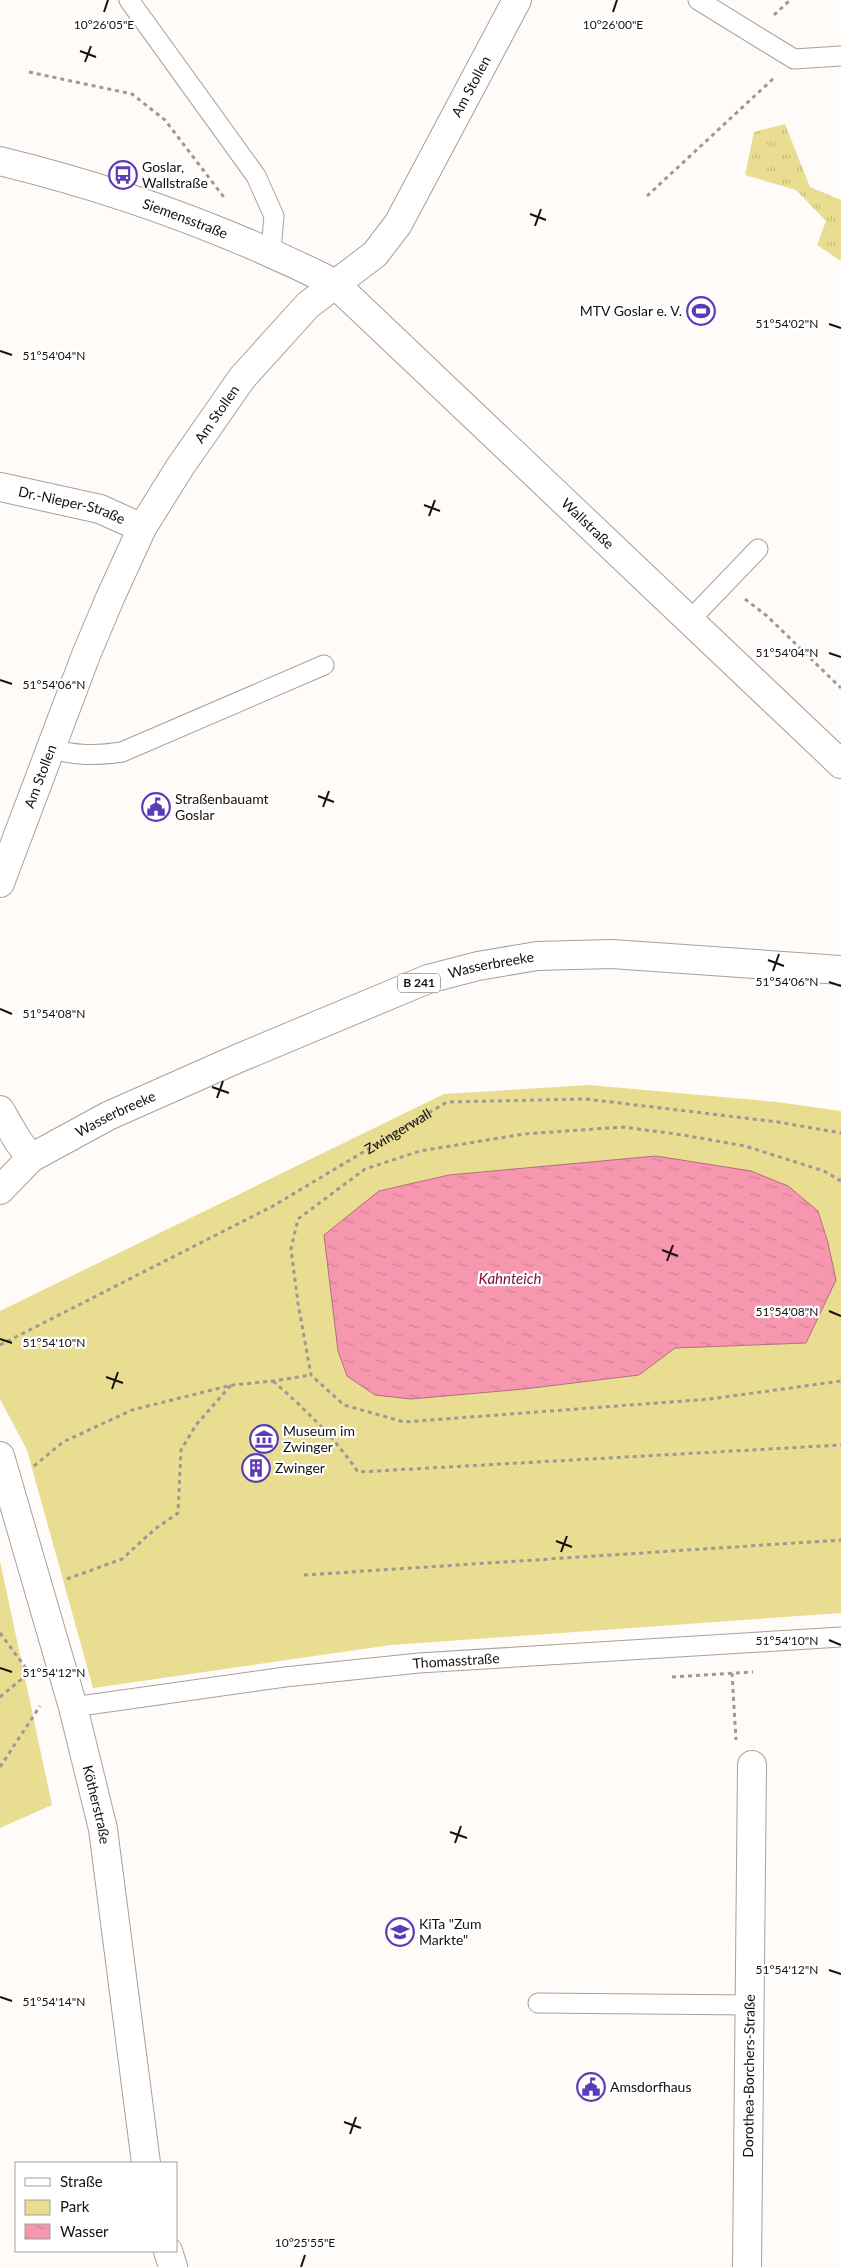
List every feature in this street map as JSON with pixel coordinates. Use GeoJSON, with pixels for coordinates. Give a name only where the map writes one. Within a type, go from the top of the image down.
{"type":"FeatureCollection","features":[{"type":"Feature","properties":{"kind":"street","name":"Am Stollen"},"geometry":{"type":"LineString","coordinates":[[0,883],[11,824],[50,748],[110,598],[142,528],[180,467],[242,378],[301,312],[334,284],[353,273],[375,254],[398,224],[517,0]]}},
{"type":"Feature","properties":{"kind":"street","name":"Siemensstraße"},"geometry":{"type":"LineString","coordinates":[[0,161],[46,172],[123,196],[271,252],[334,284]]}},
{"type":"Feature","properties":{"kind":"street","name":"Wallstraße"},"geometry":{"type":"LineString","coordinates":[[334,284],[841,764]]}},
{"type":"Feature","properties":{"kind":"street","name":"Dr.-Nieper-Straße"},"geometry":{"type":"LineString","coordinates":[[0,487],[100,509],[142,528]]}},
{"type":"Feature","properties":{"kind":"street","name":"Wasserbreeke"},"geometry":{"type":"LineString","coordinates":[[31,1158],[108,1116],[239,1058],[428,979],[478,966],[537,956],[612,954],[841,970]]}},
{"type":"Feature","properties":{"kind":"street"},"geometry":{"type":"LineString","coordinates":[[0,1110],[18,1141],[31,1158]]}},
{"type":"Feature","properties":{"kind":"street","name":"B 241"},"geometry":{"type":"LineString","coordinates":[[0,1190],[31,1158]]}},
{"type":"Feature","properties":{"kind":"street","name":"Kötherstraße"},"geometry":{"type":"LineString","coordinates":[[0,1456],[73,1707],[103,1829],[146,2162]]}},
{"type":"Feature","properties":{"kind":"street","name":"Dorothea-Borchers-Straße"},"geometry":{"type":"LineString","coordinates":[[747,2267],[752,1765]]}},
{"type":"Feature","properties":{"kind":"street"},"geometry":{"type":"LineString","coordinates":[[168,2252],[173,2267]]}},
{"type":"Feature","properties":{"kind":"lane"},"geometry":{"type":"LineString","coordinates":[[129,0],[256,176],[274,216],[271,252]]}},
{"type":"Feature","properties":{"kind":"lane"},"geometry":{"type":"LineString","coordinates":[[698,0],[794,58],[841,56]]}},
{"type":"Feature","properties":{"kind":"lane"},"geometry":{"type":"LineString","coordinates":[[689,621],[758,549]]}},
{"type":"Feature","properties":{"kind":"lane"},"geometry":{"type":"LineString","coordinates":[[50,748],[71,755],[96,756],[122,752],[324,665]]}},
{"type":"Feature","properties":{"kind":"lane","name":"Thomasstraße"},"geometry":{"type":"LineString","coordinates":[[73,1707],[285,1677],[419,1663],[841,1637]]}},
{"type":"Feature","properties":{"kind":"lane"},"geometry":{"type":"LineString","coordinates":[[538,2003],[750,2005]]}},
{"type":"Feature","properties":{"kind":"path"},"geometry":{"type":"LineString","coordinates":[[647,196],[794,58]]}},
{"type":"Feature","properties":{"kind":"path"},"geometry":{"type":"LineString","coordinates":[[29,72],[132,94],[165,120],[226,200],[217,231]]}},
{"type":"Feature","properties":{"kind":"path"},"geometry":{"type":"LineString","coordinates":[[724,584],[766,616],[841,688]]}},
{"type":"Feature","properties":{"kind":"path","name":"Zwingerwall"},"geometry":{"type":"LineString","coordinates":[[0,1346],[273,1206],[447,1102],[586,1099],[778,1122],[841,1133]]}},
{"type":"Feature","properties":{"kind":"path"},"geometry":{"type":"LineString","coordinates":[[841,1181],[824,1170],[745,1146],[683,1135],[623,1128],[514,1136],[420,1151],[365,1170],[298,1219],[291,1249],[299,1311],[311,1375],[344,1405],[404,1422],[710,1399],[841,1381]]}},
{"type":"Feature","properties":{"kind":"path"},"geometry":{"type":"LineString","coordinates":[[10,1486],[63,1442],[132,1410],[232,1384],[273,1381],[311,1375]]}},
{"type":"Feature","properties":{"kind":"path"},"geometry":{"type":"LineString","coordinates":[[273,1381],[312,1416],[339,1444],[358,1472],[841,1445]]}},
{"type":"Feature","properties":{"kind":"path"},"geometry":{"type":"LineString","coordinates":[[38,1590],[122,1559],[155,1529],[178,1513],[181,1450],[196,1425],[232,1384]]}},
{"type":"Feature","properties":{"kind":"path"},"geometry":{"type":"LineString","coordinates":[[304,1575],[841,1540]]}},
{"type":"Feature","properties":{"kind":"path"},"geometry":{"type":"LineString","coordinates":[[0,1633],[30,1672]]}},
{"type":"Feature","properties":{"kind":"path"},"geometry":{"type":"LineString","coordinates":[[664,1677],[762,1671]]}},
{"type":"Feature","properties":{"kind":"path"},"geometry":{"type":"LineString","coordinates":[[0,1767],[63,1672]]}},
{"type":"Feature","properties":{"kind":"path"},"geometry":{"type":"LineString","coordinates":[[732,1674],[736,1743],[752,1765]]}},
{"type":"Feature","properties":{"kind":"green space"},"geometry":{"type":"Polygon","coordinates":[[[785,124],[810,187],[841,200],[841,261],[817,245],[826,221],[796,190],[745,175],[754,132],[785,124]]]}},
{"type":"Feature","properties":{"kind":"green space"},"geometry":{"type":"Polygon","coordinates":[[[589,1085],[777,1102],[841,1111],[841,1613],[391,1645],[93,1688],[27,1450],[0,1399],[0,1311],[444,1094],[589,1085]],[[656,1156],[449,1175],[379,1191],[675,1348],[806,1343],[656,1156]]]}},
{"type":"Feature","properties":{"kind":"green space"},"geometry":{"type":"Polygon","coordinates":[[[0,1561],[52,1805],[0,1828],[0,1561]]]}},
{"type":"Feature","properties":{"kind":"water","name":"Kahnteich"},"geometry":{"type":"Polygon","coordinates":[[[656,1156],[751,1171],[788,1186],[818,1211],[828,1243],[836,1280],[806,1343],[675,1348],[639,1375],[524,1389],[411,1399],[375,1395],[347,1376],[338,1351],[324,1235],[379,1191],[449,1175],[656,1156]]]}},
{"type":"Feature","properties":{"kind":"place","name":"Goslar, Wallstraße"},"geometry":{"type":"Point","coordinates":[123,175]}},
{"type":"Feature","properties":{"kind":"place","name":"MTV Goslar e. V."},"geometry":{"type":"Point","coordinates":[701,311]}},
{"type":"Feature","properties":{"kind":"place","name":"Straßenbauamt Goslar"},"geometry":{"type":"Point","coordinates":[156,807]}},
{"type":"Feature","properties":{"kind":"place","name":"Museum im Zwinger"},"geometry":{"type":"Point","coordinates":[264,1439]}},
{"type":"Feature","properties":{"kind":"place","name":"Zwinger"},"geometry":{"type":"Point","coordinates":[256,1468]}},
{"type":"Feature","properties":{"kind":"place","name":"KiTa \"Zum Markte\""},"geometry":{"type":"Point","coordinates":[400,1932]}},
{"type":"Feature","properties":{"kind":"place","name":"Amsdorfhaus"},"geometry":{"type":"Point","coordinates":[591,2087]}}]}
